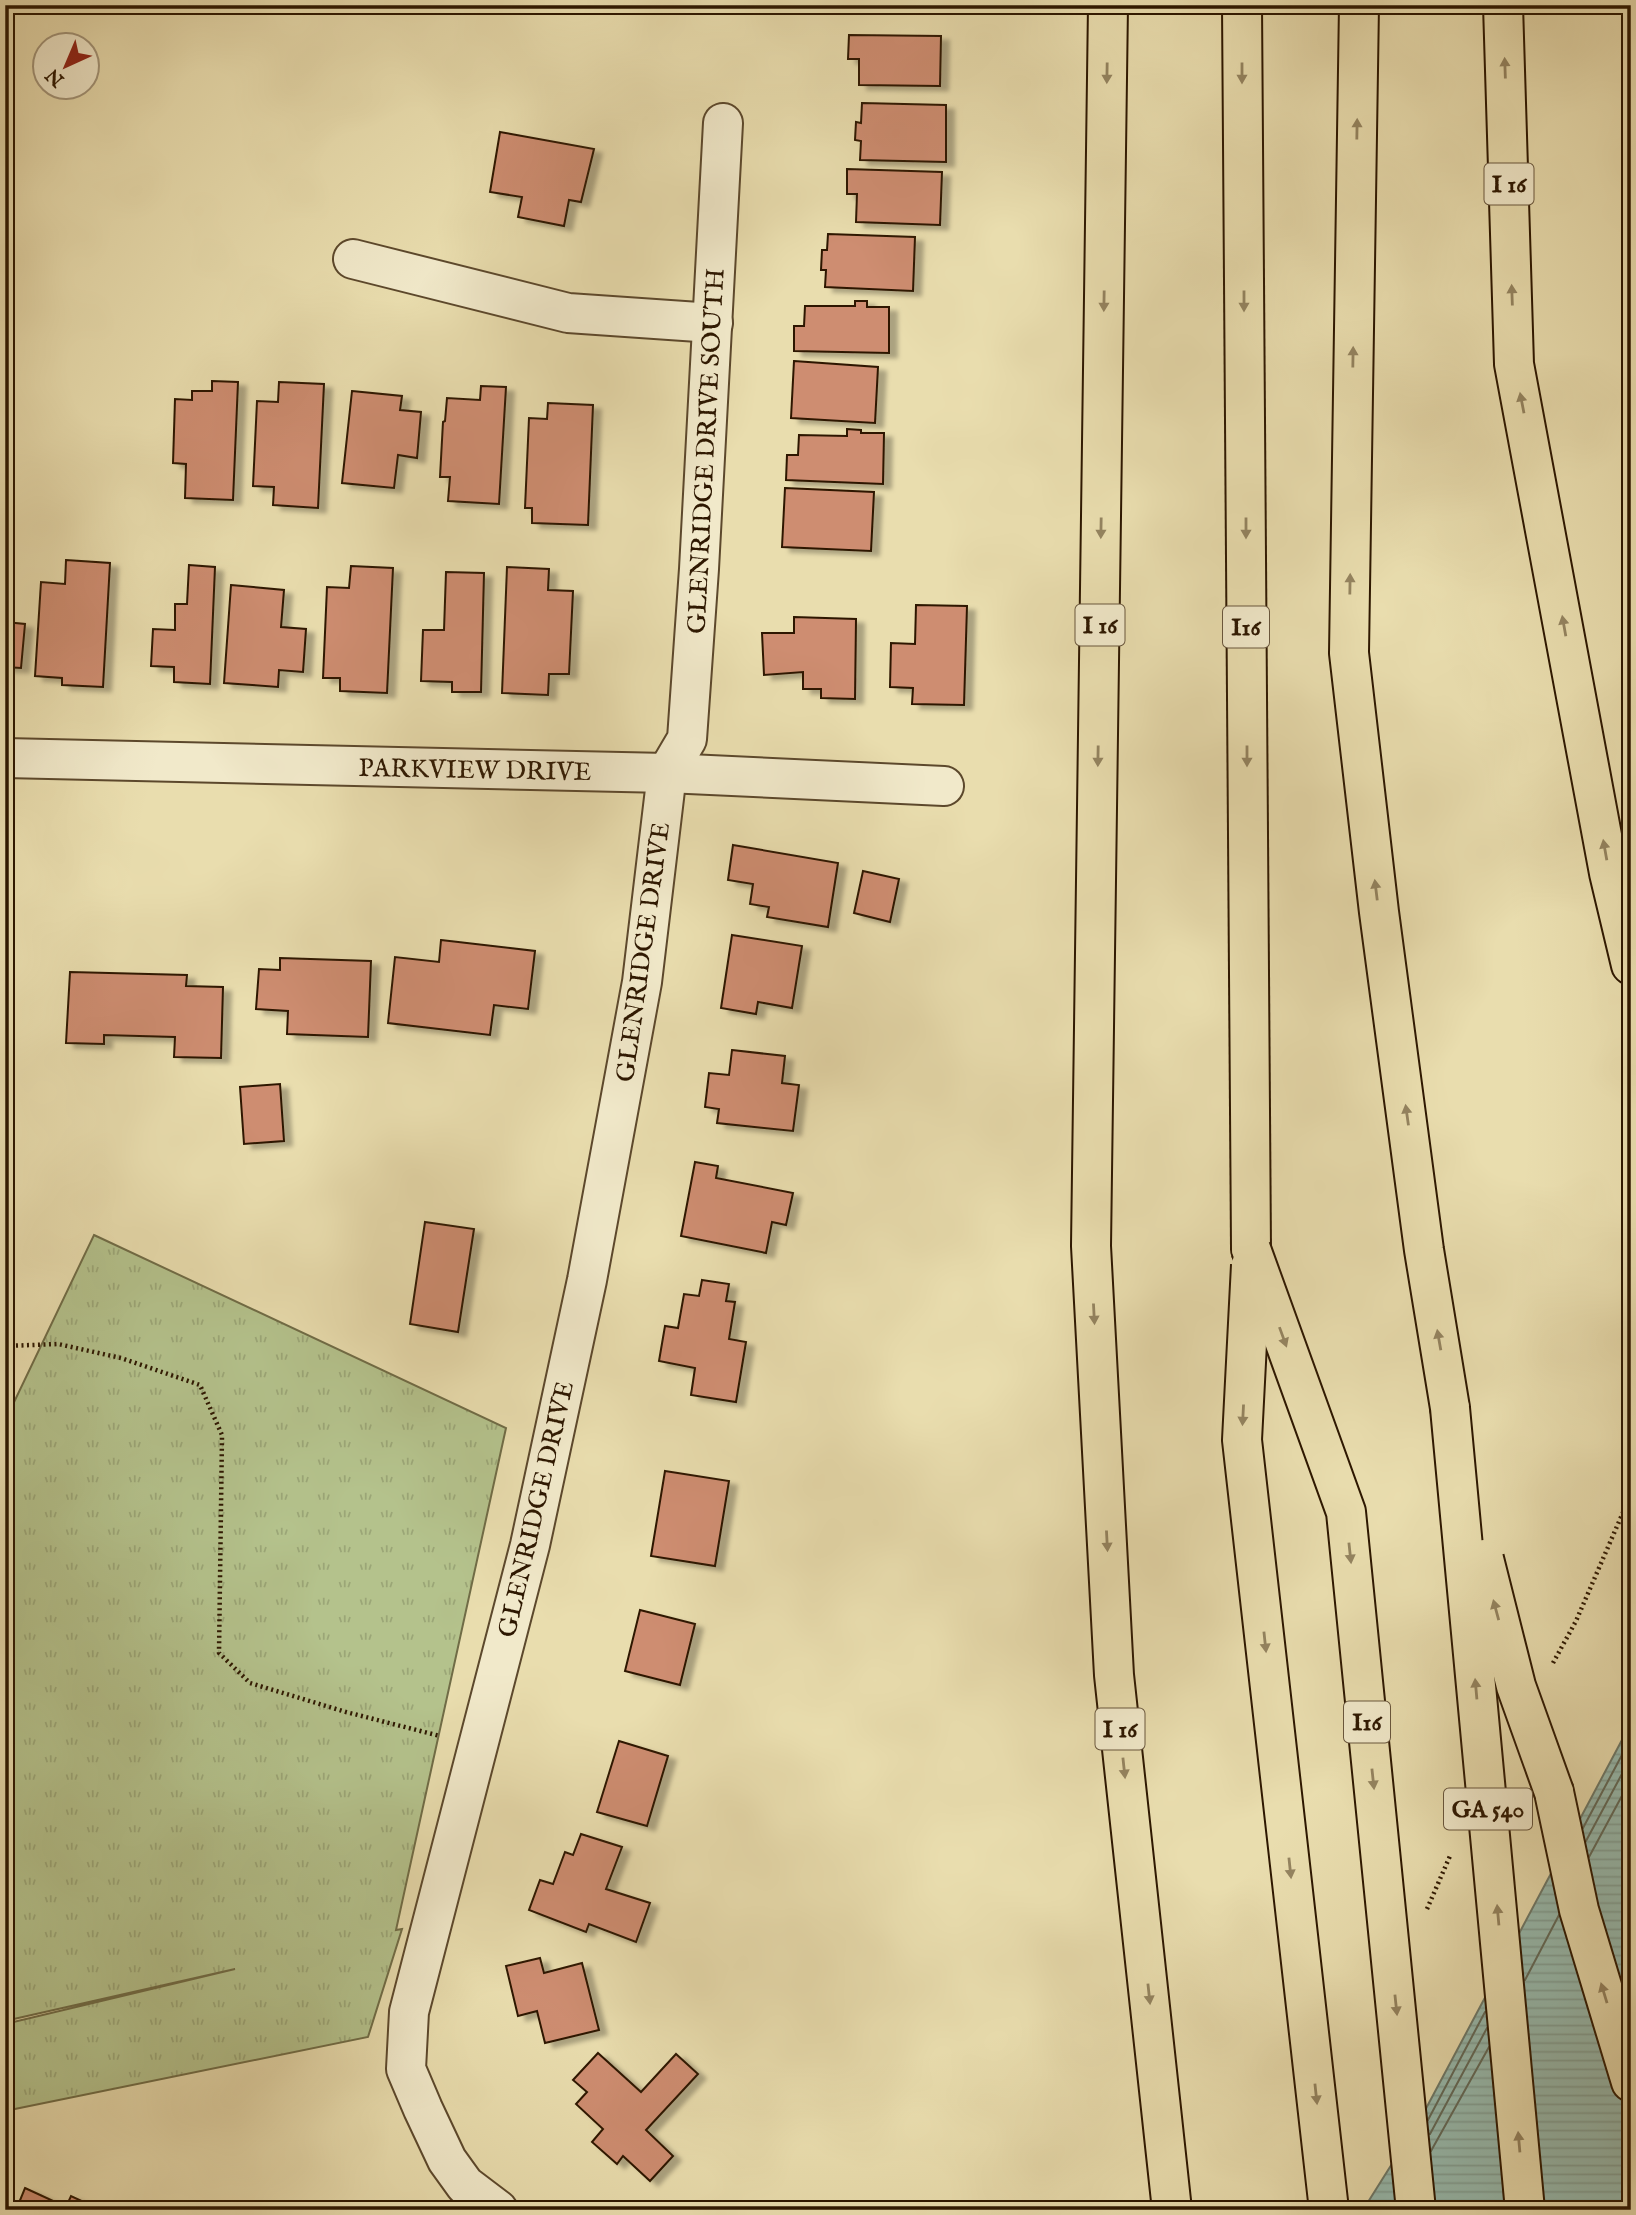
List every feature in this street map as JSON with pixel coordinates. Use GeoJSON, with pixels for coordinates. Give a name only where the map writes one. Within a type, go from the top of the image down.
{"type":"FeatureCollection","features":[{"type":"Feature","properties":{"kind":"highway","name":"I 16"},"geometry":{"type":"LineString","coordinates":[[1108,5],[1091,1246],[1114,1675],[1172,2210]]}},
{"type":"Feature","properties":{"kind":"highway","name":"I16"},"geometry":{"type":"LineString","coordinates":[[1242,5],[1251,1249],[1346,1512],[1416,2210]]}},
{"type":"Feature","properties":{"kind":"highway"},"geometry":{"type":"LineString","coordinates":[[1359,5],[1349,653],[1379,912],[1424,1251],[1450,1408],[1493,1599],[1516,1686],[1554,1792],[1579,1910],[1631,2082]]}},
{"type":"Feature","properties":{"kind":"highway","name":"I 16"},"geometry":{"type":"LineString","coordinates":[[1503,5],[1514,364],[1609,873],[1631,965]]}},
{"type":"Feature","properties":{"kind":"highway"},"geometry":{"type":"LineString","coordinates":[[1251,1249],[1242,1440],[1329,2210]]}},
{"type":"Feature","properties":{"kind":"highway","name":"GA 540"},"geometry":{"type":"LineString","coordinates":[[1450,1408],[1525,2210]]}},
{"type":"Feature","properties":{"kind":"street","name":"GLENRIDGE DRIVE SOUTH"},"geometry":{"type":"LineString","coordinates":[[667,773],[687,739],[723,123]]}},
{"type":"Feature","properties":{"kind":"street"},"geometry":{"type":"LineString","coordinates":[[353,259],[568,313],[713,323]]}},
{"type":"Feature","properties":{"kind":"street","name":"PARKVIEW DRIVE"},"geometry":{"type":"LineString","coordinates":[[5,758],[667,773],[944,786]]}},
{"type":"Feature","properties":{"kind":"street","name":"GLENRIDGE DRIVE"},"geometry":{"type":"LineString","coordinates":[[498,2210],[466,2185],[447,2160],[406,2069],[409,2012],[530,1545],[587,1280],[642,982],[667,773]]}},
{"type":"Feature","properties":{"kind":"path"},"geometry":{"type":"LineString","coordinates":[[5,1346],[58,1344],[121,1358],[200,1385],[222,1435],[219,1653],[250,1682],[346,1712],[478,1746]]}},
{"type":"Feature","properties":{"kind":"green space"},"geometry":{"type":"Polygon","coordinates":[[[94,1235],[506,1428],[396,1930],[402,1929],[368,2037],[5,2111],[5,2024],[235,1969],[5,2021],[5,1421],[94,1235]]]}},
{"type":"Feature","properties":{"kind":"water"},"geometry":{"type":"Polygon","coordinates":[[[1631,1723],[1631,2210],[1363,2210],[1422,2116],[1631,1723]]]}},
{"type":"Feature","properties":{"kind":"building"},"geometry":{"type":"Polygon","coordinates":[[[849,35],[941,36],[940,86],[859,85],[859,59],[848,59],[849,35]]]}},
{"type":"Feature","properties":{"kind":"building"},"geometry":{"type":"Polygon","coordinates":[[[862,103],[946,105],[946,162],[860,160],[861,141],[855,140],[856,122],[861,123],[862,103]]]}},
{"type":"Feature","properties":{"kind":"building"},"geometry":{"type":"Polygon","coordinates":[[[500,132],[594,149],[581,202],[569,200],[564,226],[518,217],[522,197],[490,192],[500,132]]]}},
{"type":"Feature","properties":{"kind":"building"},"geometry":{"type":"Polygon","coordinates":[[[847,169],[942,172],[940,225],[856,222],[857,194],[847,194],[847,169]]]}},
{"type":"Feature","properties":{"kind":"building"},"geometry":{"type":"Polygon","coordinates":[[[828,234],[915,237],[913,291],[825,287],[826,270],[821,270],[822,250],[827,250],[828,234]]]}},
{"type":"Feature","properties":{"kind":"building"},"geometry":{"type":"Polygon","coordinates":[[[855,301],[867,301],[867,307],[889,307],[889,353],[794,351],[794,326],[804,326],[805,306],[855,306],[855,301]]]}},
{"type":"Feature","properties":{"kind":"building"},"geometry":{"type":"Polygon","coordinates":[[[794,361],[878,367],[875,423],[791,418],[794,361]]]}},
{"type":"Feature","properties":{"kind":"building"},"geometry":{"type":"Polygon","coordinates":[[[212,381],[238,382],[233,500],[185,498],[186,464],[173,463],[175,399],[192,400],[192,391],[212,391],[212,381]]]}},
{"type":"Feature","properties":{"kind":"building"},"geometry":{"type":"Polygon","coordinates":[[[279,382],[324,384],[318,508],[273,505],[274,487],[253,486],[257,401],[278,402],[279,382]]]}},
{"type":"Feature","properties":{"kind":"building"},"geometry":{"type":"Polygon","coordinates":[[[481,386],[506,387],[499,504],[448,501],[450,477],[440,477],[447,398],[480,400],[481,386]]]}},
{"type":"Feature","properties":{"kind":"building"},"geometry":{"type":"Polygon","coordinates":[[[352,391],[402,396],[400,410],[421,412],[417,458],[398,455],[394,488],[342,483],[352,391]]]}},
{"type":"Feature","properties":{"kind":"building"},"geometry":{"type":"Polygon","coordinates":[[[548,403],[593,405],[588,525],[532,523],[532,508],[525,508],[529,418],[547,419],[548,403]]]}},
{"type":"Feature","properties":{"kind":"building"},"geometry":{"type":"Polygon","coordinates":[[[847,429],[861,430],[861,433],[884,433],[883,484],[786,480],[787,455],[798,455],[799,435],[847,436],[847,429]]]}},
{"type":"Feature","properties":{"kind":"building"},"geometry":{"type":"Polygon","coordinates":[[[785,488],[874,492],[871,551],[782,547],[785,488]]]}},
{"type":"Feature","properties":{"kind":"building"},"geometry":{"type":"Polygon","coordinates":[[[66,560],[110,563],[103,687],[62,685],[62,678],[35,676],[41,582],[65,584],[66,560]]]}},
{"type":"Feature","properties":{"kind":"building"},"geometry":{"type":"Polygon","coordinates":[[[189,565],[215,567],[210,684],[174,682],[174,667],[151,666],[153,629],[175,630],[175,604],[187,604],[189,565]]]}},
{"type":"Feature","properties":{"kind":"building"},"geometry":{"type":"Polygon","coordinates":[[[351,566],[393,568],[387,693],[340,691],[340,678],[323,678],[327,587],[349,588],[351,566]]]}},
{"type":"Feature","properties":{"kind":"building"},"geometry":{"type":"Polygon","coordinates":[[[507,567],[549,569],[548,590],[573,591],[569,674],[549,674],[548,695],[502,693],[507,567]]]}},
{"type":"Feature","properties":{"kind":"building"},"geometry":{"type":"Polygon","coordinates":[[[446,572],[484,573],[481,692],[452,692],[452,682],[421,681],[423,630],[444,630],[446,572]]]}},
{"type":"Feature","properties":{"kind":"building"},"geometry":{"type":"Polygon","coordinates":[[[231,585],[284,590],[281,627],[306,629],[303,672],[279,670],[278,687],[224,683],[231,585]]]}},
{"type":"Feature","properties":{"kind":"building"},"geometry":{"type":"Polygon","coordinates":[[[916,605],[967,606],[964,705],[912,704],[913,688],[890,687],[891,643],[915,644],[916,605]]]}},
{"type":"Feature","properties":{"kind":"building"},"geometry":{"type":"Polygon","coordinates":[[[794,617],[856,619],[855,699],[821,698],[821,689],[803,689],[803,672],[764,675],[762,633],[794,633],[794,617]]]}},
{"type":"Feature","properties":{"kind":"building"},"geometry":{"type":"Polygon","coordinates":[[[5,622],[25,624],[21,668],[5,667],[5,622]]]}},
{"type":"Feature","properties":{"kind":"building"},"geometry":{"type":"Polygon","coordinates":[[[733,845],[838,863],[828,927],[767,917],[769,907],[750,904],[753,884],[728,880],[733,845]]]}},
{"type":"Feature","properties":{"kind":"building"},"geometry":{"type":"Polygon","coordinates":[[[863,871],[899,879],[890,922],[854,913],[863,871]]]}},
{"type":"Feature","properties":{"kind":"building"},"geometry":{"type":"Polygon","coordinates":[[[732,935],[802,946],[792,1008],[758,1002],[756,1014],[721,1008],[732,935]]]}},
{"type":"Feature","properties":{"kind":"building"},"geometry":{"type":"Polygon","coordinates":[[[441,940],[535,951],[528,1009],[494,1005],[490,1035],[388,1023],[395,957],[439,962],[441,940]]]}},
{"type":"Feature","properties":{"kind":"building"},"geometry":{"type":"Polygon","coordinates":[[[280,958],[371,961],[368,1037],[287,1034],[288,1011],[256,1009],[259,969],[280,970],[280,958]]]}},
{"type":"Feature","properties":{"kind":"building"},"geometry":{"type":"Polygon","coordinates":[[[70,972],[187,975],[186,986],[223,987],[221,1058],[174,1057],[175,1037],[104,1035],[104,1044],[66,1043],[70,972]]]}},
{"type":"Feature","properties":{"kind":"building"},"geometry":{"type":"Polygon","coordinates":[[[732,1050],[785,1056],[782,1083],[799,1085],[793,1131],[717,1123],[719,1109],[705,1107],[709,1073],[729,1075],[732,1050]]]}},
{"type":"Feature","properties":{"kind":"building"},"geometry":{"type":"Polygon","coordinates":[[[280,1084],[284,1141],[244,1144],[240,1087],[280,1084]]]}},
{"type":"Feature","properties":{"kind":"building"},"geometry":{"type":"Polygon","coordinates":[[[695,1162],[718,1166],[716,1178],[793,1193],[786,1225],[772,1222],[766,1253],[681,1236],[695,1162]]]}},
{"type":"Feature","properties":{"kind":"building"},"geometry":{"type":"Polygon","coordinates":[[[425,1222],[474,1229],[458,1332],[410,1324],[425,1222]]]}},
{"type":"Feature","properties":{"kind":"building"},"geometry":{"type":"Polygon","coordinates":[[[702,1280],[729,1284],[726,1301],[735,1302],[729,1339],[746,1342],[736,1402],[691,1395],[695,1368],[659,1361],[665,1326],[678,1328],[684,1294],[699,1296],[702,1280]]]}},
{"type":"Feature","properties":{"kind":"building"},"geometry":{"type":"Polygon","coordinates":[[[665,1471],[729,1481],[715,1566],[651,1556],[665,1471]]]}},
{"type":"Feature","properties":{"kind":"building"},"geometry":{"type":"Polygon","coordinates":[[[640,1610],[695,1624],[680,1685],[625,1671],[640,1610]]]}},
{"type":"Feature","properties":{"kind":"building"},"geometry":{"type":"Polygon","coordinates":[[[619,1741],[668,1756],[647,1826],[597,1812],[619,1741]]]}},
{"type":"Feature","properties":{"kind":"building"},"geometry":{"type":"Polygon","coordinates":[[[581,1834],[622,1847],[606,1889],[650,1903],[636,1942],[589,1924],[586,1932],[529,1910],[540,1880],[553,1884],[565,1852],[573,1855],[581,1834]]]}},
{"type":"Feature","properties":{"kind":"building"},"geometry":{"type":"Polygon","coordinates":[[[540,1958],[544,1973],[582,1963],[599,2030],[545,2043],[537,2011],[518,2016],[506,1966],[540,1958]]]}},
{"type":"Feature","properties":{"kind":"building"},"geometry":{"type":"Polygon","coordinates":[[[598,2053],[641,2092],[676,2054],[698,2074],[646,2130],[673,2156],[650,2181],[623,2156],[617,2164],[592,2142],[603,2129],[576,2104],[587,2092],[573,2080],[598,2053]]]}},
{"type":"Feature","properties":{"kind":"building"},"geometry":{"type":"Polygon","coordinates":[[[25,2188],[66,2207],[71,2196],[101,2210],[16,2210],[25,2188]]]}}]}
